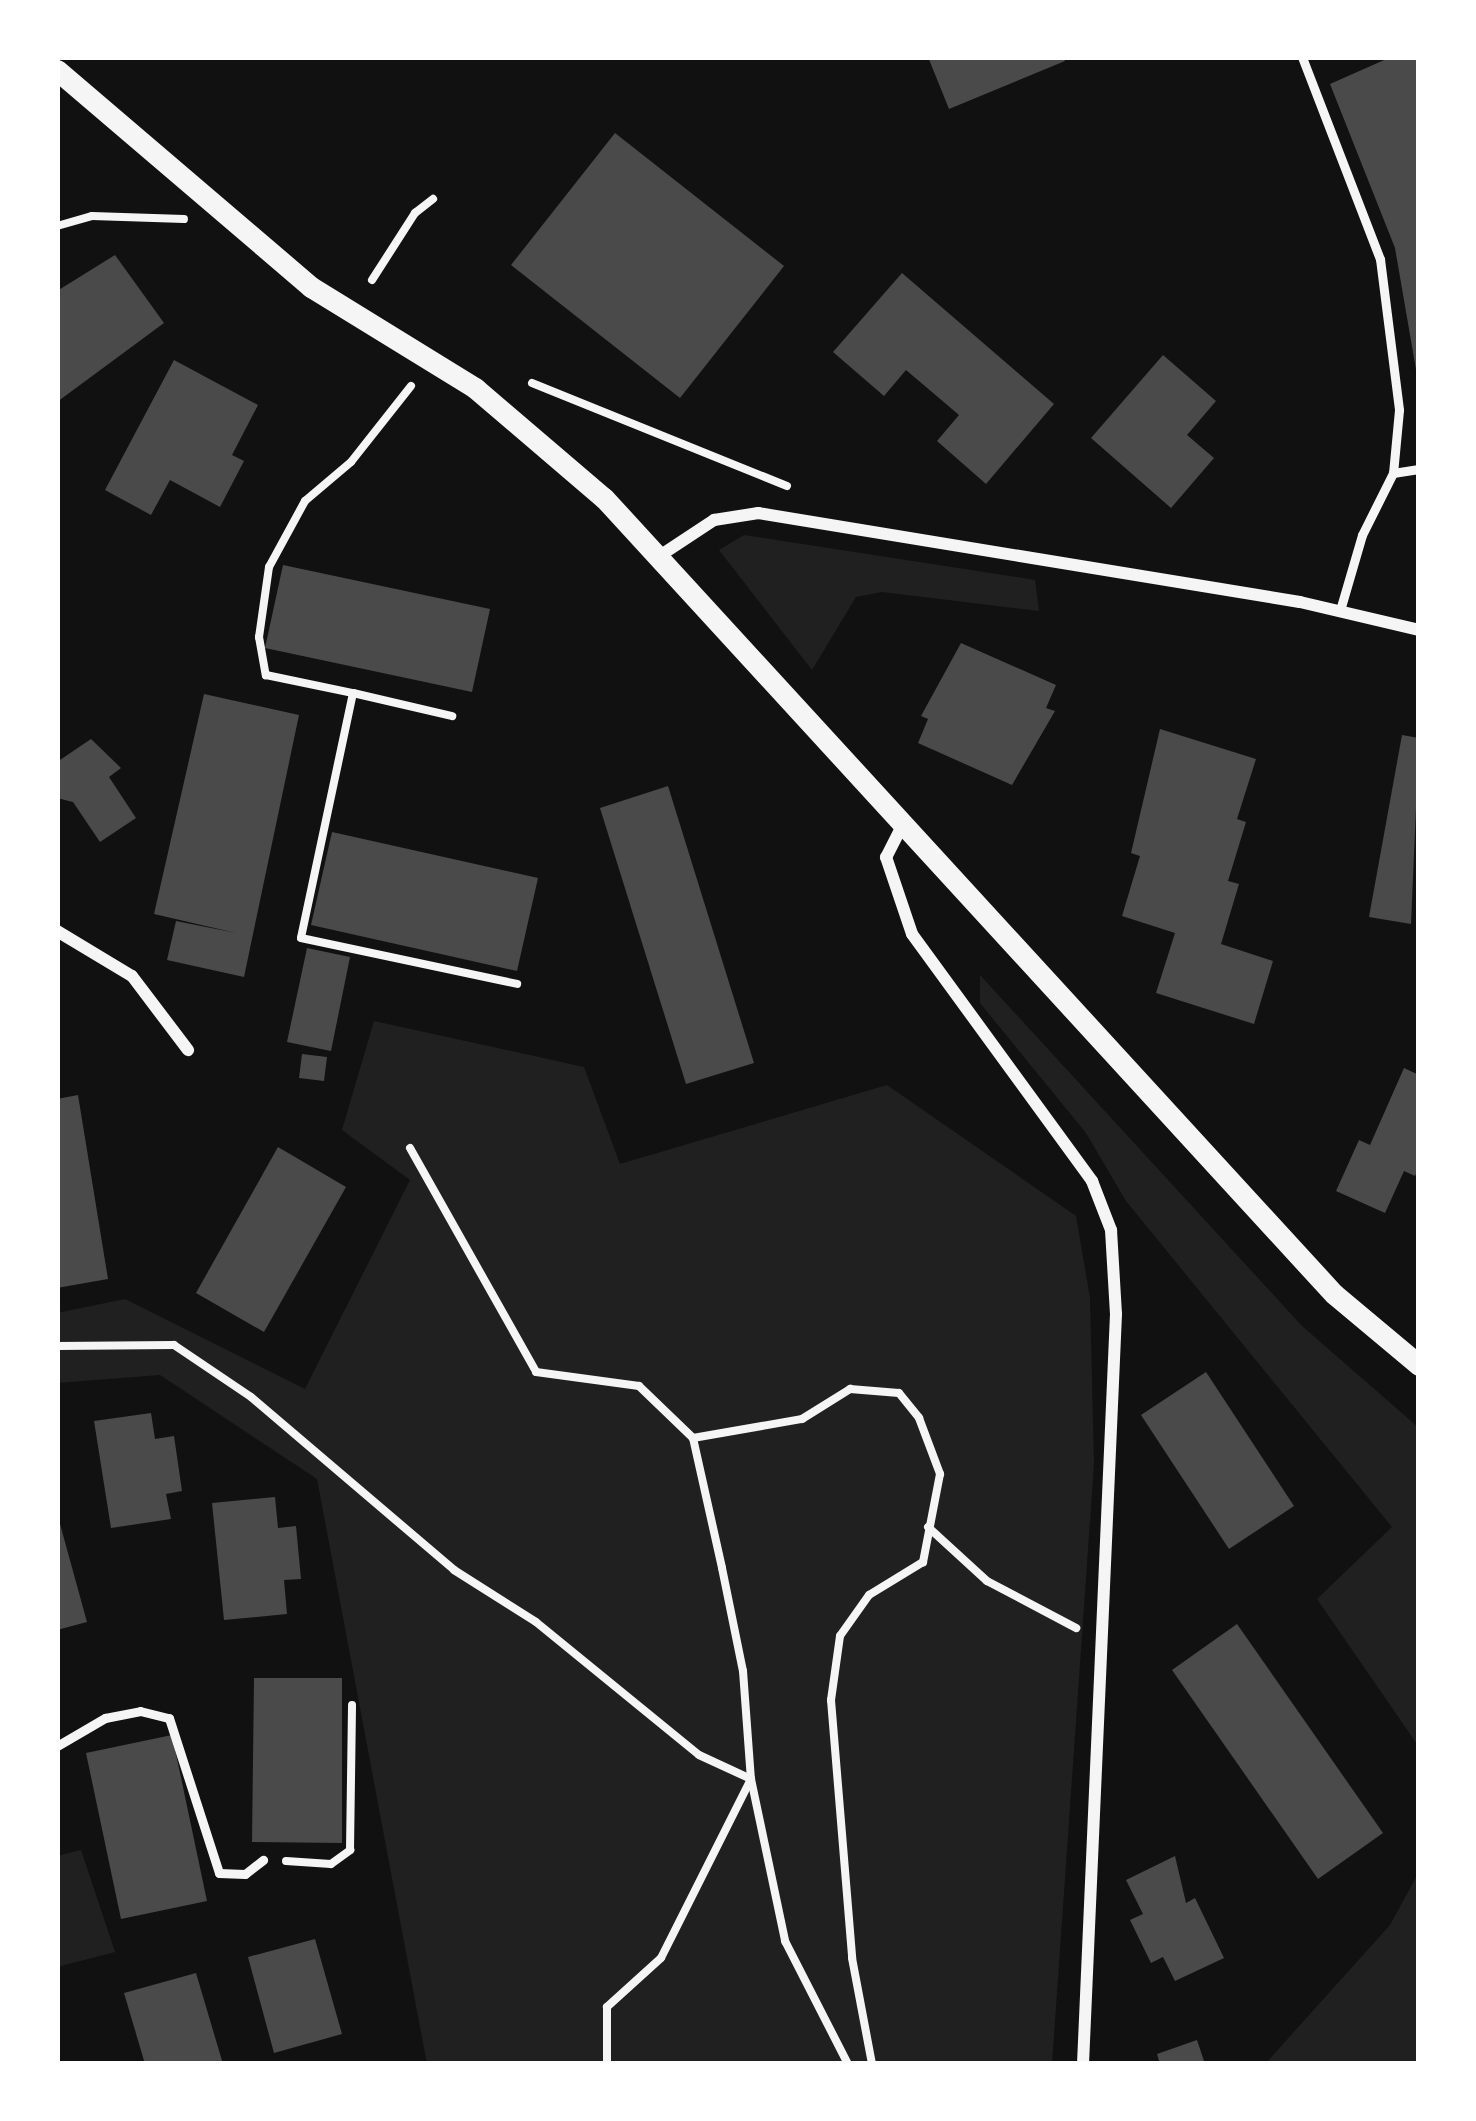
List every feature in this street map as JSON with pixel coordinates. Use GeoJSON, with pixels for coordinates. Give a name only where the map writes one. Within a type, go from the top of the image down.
{"type":"FeatureCollection","features":[{"type":"Feature","properties":{"kind":"street"},"geometry":{"type":"LineString","coordinates":[[57,70],[311,287],[475,388],[661,555],[901,829],[1334,1294],[1419,1365]]}},
{"type":"Feature","properties":{"kind":"street"},"geometry":{"type":"LineString","coordinates":[[661,555],[714,520],[758,512],[1340,610],[1419,630]]}},
{"type":"Feature","properties":{"kind":"street"},"geometry":{"type":"LineString","coordinates":[[901,829],[886,857],[912,934],[1092,1181],[1111,1230],[1115,1314],[1083,2064]]}},
{"type":"Feature","properties":{"kind":"street"},"geometry":{"type":"LineString","coordinates":[[57,931],[132,976],[188,1050]]}},
{"type":"Feature","properties":{"kind":"lane"},"geometry":{"type":"LineString","coordinates":[[1302,57],[1380,259],[1401,442],[1393,473],[1362,535],[1340,610]]}},
{"type":"Feature","properties":{"kind":"lane"},"geometry":{"type":"LineString","coordinates":[[1393,473],[1419,469]]}},
{"type":"Feature","properties":{"kind":"lane"},"geometry":{"type":"LineString","coordinates":[[57,1747],[106,1718],[153,1711],[169,1718],[219,1874],[245,1874],[263,1861]]}},
{"type":"Feature","properties":{"kind":"path"},"geometry":{"type":"LineString","coordinates":[[372,280],[415,213],[434,199]]}},
{"type":"Feature","properties":{"kind":"path"},"geometry":{"type":"LineString","coordinates":[[57,226],[92,215],[185,219]]}},
{"type":"Feature","properties":{"kind":"path"},"geometry":{"type":"LineString","coordinates":[[532,383],[787,485]]}},
{"type":"Feature","properties":{"kind":"path"},"geometry":{"type":"LineString","coordinates":[[411,386],[351,462],[305,501],[269,567],[259,637],[266,675],[452,716]]}},
{"type":"Feature","properties":{"kind":"path"},"geometry":{"type":"LineString","coordinates":[[353,693],[301,938],[517,984]]}},
{"type":"Feature","properties":{"kind":"path"},"geometry":{"type":"LineString","coordinates":[[410,1148],[536,1372],[639,1385],[693,1438],[742,1672],[751,1779],[785,1941],[848,2064]]}},
{"type":"Feature","properties":{"kind":"path"},"geometry":{"type":"LineString","coordinates":[[57,1346],[174,1346],[285,1424],[454,1570],[536,1622],[699,1755],[751,1779]]}},
{"type":"Feature","properties":{"kind":"path"},"geometry":{"type":"LineString","coordinates":[[693,1438],[802,1420],[850,1389],[899,1393],[919,1418],[940,1474],[923,1562],[869,1595],[840,1636],[831,1700],[852,1958],[872,2064]]}},
{"type":"Feature","properties":{"kind":"path"},"geometry":{"type":"LineString","coordinates":[[928,1526],[987,1581],[1100,1637]]}},
{"type":"Feature","properties":{"kind":"path"},"geometry":{"type":"LineString","coordinates":[[310,1862],[332,1864],[350,1850],[352,1706]]}},
{"type":"Feature","properties":{"kind":"path"},"geometry":{"type":"LineString","coordinates":[[607,2064],[607,2007],[661,1958],[751,1779]]}},
{"type":"Feature","properties":{"kind":"shaded area"},"geometry":{"type":"Polygon","coordinates":[[[744,535],[1035,580],[1039,611],[882,592],[856,597],[812,670],[719,550],[744,535]]]}},
{"type":"Feature","properties":{"kind":"shaded area"},"geometry":{"type":"Polygon","coordinates":[[[980,975],[1302,1326],[1419,1428],[1419,1747],[1317,1599],[1392,1527],[1126,1201],[1086,1133],[980,1003],[980,975]]]}},
{"type":"Feature","properties":{"kind":"shaded area"},"geometry":{"type":"Polygon","coordinates":[[[374,1021],[584,1067],[620,1164],[887,1085],[1076,1216],[1090,1298],[1094,1464],[1052,2064],[427,2064],[317,1479],[160,1375],[57,1383],[57,1313],[125,1299],[305,1389],[410,1180],[342,1130],[374,1021]]]}},
{"type":"Feature","properties":{"kind":"shaded area"},"geometry":{"type":"Polygon","coordinates":[[[81,1850],[115,1952],[57,1967],[57,1856],[81,1850]]]}},
{"type":"Feature","properties":{"kind":"shaded area"},"geometry":{"type":"Polygon","coordinates":[[[1419,1872],[1419,2064],[1265,2064],[1390,1925],[1419,1872]]]}},
{"type":"Feature","properties":{"kind":"building"},"geometry":{"type":"Polygon","coordinates":[[[928,57],[1063,57],[1065,61],[949,109],[928,57]]]}},
{"type":"Feature","properties":{"kind":"building"},"geometry":{"type":"Polygon","coordinates":[[[1391,57],[1419,57],[1419,387],[1395,248],[1330,84],[1391,57]]]}},
{"type":"Feature","properties":{"kind":"building"},"geometry":{"type":"Polygon","coordinates":[[[615,133],[784,266],[680,398],[511,265],[615,133]]]}},
{"type":"Feature","properties":{"kind":"building"},"geometry":{"type":"Polygon","coordinates":[[[115,255],[164,323],[57,402],[57,291],[115,255]]]}},
{"type":"Feature","properties":{"kind":"building"},"geometry":{"type":"Polygon","coordinates":[[[902,273],[1054,404],[986,484],[937,441],[959,415],[906,370],[884,396],[833,352],[902,273]]]}},
{"type":"Feature","properties":{"kind":"building"},"geometry":{"type":"Polygon","coordinates":[[[1163,355],[1216,401],[1187,435],[1214,458],[1171,508],[1091,438],[1163,355]]]}},
{"type":"Feature","properties":{"kind":"building"},"geometry":{"type":"Polygon","coordinates":[[[174,360],[258,405],[232,455],[244,461],[220,507],[170,480],[151,515],[105,490],[174,360]]]}},
{"type":"Feature","properties":{"kind":"building"},"geometry":{"type":"Polygon","coordinates":[[[283,565],[490,609],[472,692],[265,648],[283,565]]]}},
{"type":"Feature","properties":{"kind":"building"},"geometry":{"type":"Polygon","coordinates":[[[961,643],[1056,685],[1046,708],[1055,711],[1012,785],[918,743],[928,719],[921,716],[961,643]]]}},
{"type":"Feature","properties":{"kind":"building"},"geometry":{"type":"Polygon","coordinates":[[[204,694],[299,715],[244,977],[167,960],[176,921],[236,933],[154,914],[204,694]]]}},
{"type":"Feature","properties":{"kind":"building"},"geometry":{"type":"Polygon","coordinates":[[[1160,729],[1256,759],[1237,819],[1246,822],[1228,881],[1239,884],[1221,944],[1273,961],[1254,1024],[1156,993],[1175,933],[1122,916],[1140,856],[1131,853],[1160,729]]]}},
{"type":"Feature","properties":{"kind":"building"},"geometry":{"type":"Polygon","coordinates":[[[1402,735],[1419,738],[1411,924],[1369,917],[1402,735]]]}},
{"type":"Feature","properties":{"kind":"building"},"geometry":{"type":"Polygon","coordinates":[[[91,739],[121,768],[109,777],[136,818],[100,842],[73,802],[57,798],[57,762],[91,739]]]}},
{"type":"Feature","properties":{"kind":"building"},"geometry":{"type":"Polygon","coordinates":[[[668,786],[754,1063],[686,1084],[600,808],[668,786]]]}},
{"type":"Feature","properties":{"kind":"building"},"geometry":{"type":"Polygon","coordinates":[[[332,832],[538,878],[517,971],[311,925],[332,832]]]}},
{"type":"Feature","properties":{"kind":"building"},"geometry":{"type":"Polygon","coordinates":[[[307,948],[350,957],[331,1051],[287,1042],[307,948]]]}},
{"type":"Feature","properties":{"kind":"building"},"geometry":{"type":"Polygon","coordinates":[[[302,1054],[327,1057],[324,1081],[299,1078],[302,1054]]]}},
{"type":"Feature","properties":{"kind":"building"},"geometry":{"type":"Polygon","coordinates":[[[1404,1068],[1419,1075],[1419,1168],[1415,1176],[1404,1171],[1385,1213],[1336,1191],[1359,1140],[1370,1145],[1404,1068]]]}},
{"type":"Feature","properties":{"kind":"building"},"geometry":{"type":"Polygon","coordinates":[[[78,1095],[108,1279],[57,1288],[57,1099],[78,1095]]]}},
{"type":"Feature","properties":{"kind":"building"},"geometry":{"type":"Polygon","coordinates":[[[278,1147],[346,1187],[264,1332],[196,1293],[278,1147]]]}},
{"type":"Feature","properties":{"kind":"building"},"geometry":{"type":"Polygon","coordinates":[[[1206,1372],[1294,1506],[1229,1549],[1141,1415],[1206,1372]]]}},
{"type":"Feature","properties":{"kind":"building"},"geometry":{"type":"Polygon","coordinates":[[[151,1413],[155,1439],[174,1436],[182,1491],[166,1494],[171,1519],[111,1528],[94,1421],[151,1413]]]}},
{"type":"Feature","properties":{"kind":"building"},"geometry":{"type":"Polygon","coordinates":[[[275,1497],[278,1528],[296,1526],[301,1579],[284,1580],[287,1614],[224,1620],[212,1503],[275,1497]]]}},
{"type":"Feature","properties":{"kind":"building"},"geometry":{"type":"Polygon","coordinates":[[[57,1513],[87,1622],[57,1630],[57,1513]]]}},
{"type":"Feature","properties":{"kind":"building"},"geometry":{"type":"Polygon","coordinates":[[[1237,1624],[1383,1833],[1318,1879],[1172,1670],[1237,1624]]]}},
{"type":"Feature","properties":{"kind":"building"},"geometry":{"type":"Polygon","coordinates":[[[254,1678],[342,1678],[342,1843],[252,1842],[254,1678]]]}},
{"type":"Feature","properties":{"kind":"building"},"geometry":{"type":"Polygon","coordinates":[[[172,1735],[207,1901],[121,1919],[86,1753],[172,1735]]]}},
{"type":"Feature","properties":{"kind":"building"},"geometry":{"type":"Polygon","coordinates":[[[1175,1856],[1186,1903],[1195,1898],[1224,1958],[1175,1981],[1163,1957],[1151,1963],[1130,1920],[1143,1914],[1126,1880],[1175,1856]]]}},
{"type":"Feature","properties":{"kind":"building"},"geometry":{"type":"Polygon","coordinates":[[[315,1939],[342,2034],[274,2053],[248,1957],[315,1939]]]}},
{"type":"Feature","properties":{"kind":"building"},"geometry":{"type":"Polygon","coordinates":[[[196,1973],[223,2064],[145,2064],[124,1993],[196,1973]]]}},
{"type":"Feature","properties":{"kind":"building"},"geometry":{"type":"Polygon","coordinates":[[[1197,2040],[1205,2064],[1160,2064],[1157,2054],[1197,2040]]]}}]}
